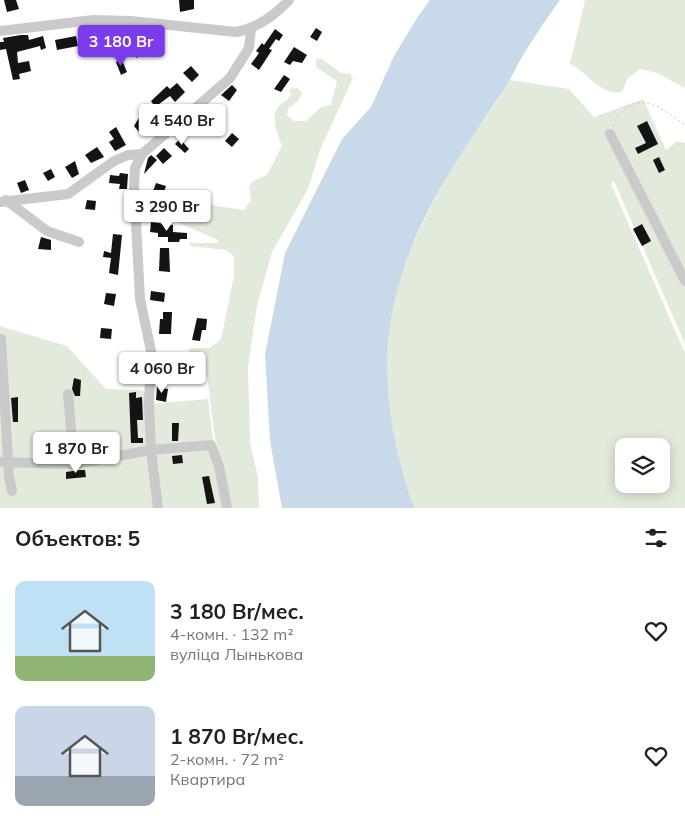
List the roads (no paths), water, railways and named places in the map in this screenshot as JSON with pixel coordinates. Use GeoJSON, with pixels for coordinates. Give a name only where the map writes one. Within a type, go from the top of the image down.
{"type":"FeatureCollection","features":[{"type":"Feature","properties":{"kind":"street"},"geometry":{"type":"LineString","coordinates":[[0,31],[93,20],[132,21],[219,31],[251,29],[264,22],[289,0]]}},
{"type":"Feature","properties":{"kind":"street"},"geometry":{"type":"LineString","coordinates":[[158,508],[151,450],[149,399],[151,351],[140,299],[134,185],[135,168],[142,154],[230,78],[249,48],[251,29]]}},
{"type":"Feature","properties":{"kind":"street"},"geometry":{"type":"LineString","coordinates":[[610,134],[685,281]]}},
{"type":"Feature","properties":{"kind":"street"},"geometry":{"type":"LineString","coordinates":[[3,201],[68,194],[114,161],[128,155],[142,154]]}},
{"type":"Feature","properties":{"kind":"street"},"geometry":{"type":"LineString","coordinates":[[3,201],[47,231],[79,242]]}},
{"type":"Feature","properties":{"kind":"street"},"geometry":{"type":"LineString","coordinates":[[1,339],[5,462],[12,491]]}},
{"type":"Feature","properties":{"kind":"street"},"geometry":{"type":"LineString","coordinates":[[68,394],[74,464]]}},
{"type":"Feature","properties":{"kind":"street"},"geometry":{"type":"LineString","coordinates":[[5,462],[74,464],[151,450],[210,445],[221,473],[227,508]]}},
{"type":"Feature","properties":{"kind":"water"},"geometry":{"type":"Polygon","coordinates":[[[430,0],[560,0],[531,42],[503,91],[467,144],[437,195],[423,221],[402,276],[389,329],[387,381],[399,459],[414,508],[282,508],[270,441],[265,355],[285,253],[342,139],[371,107],[394,56],[430,0]]]}}]}
